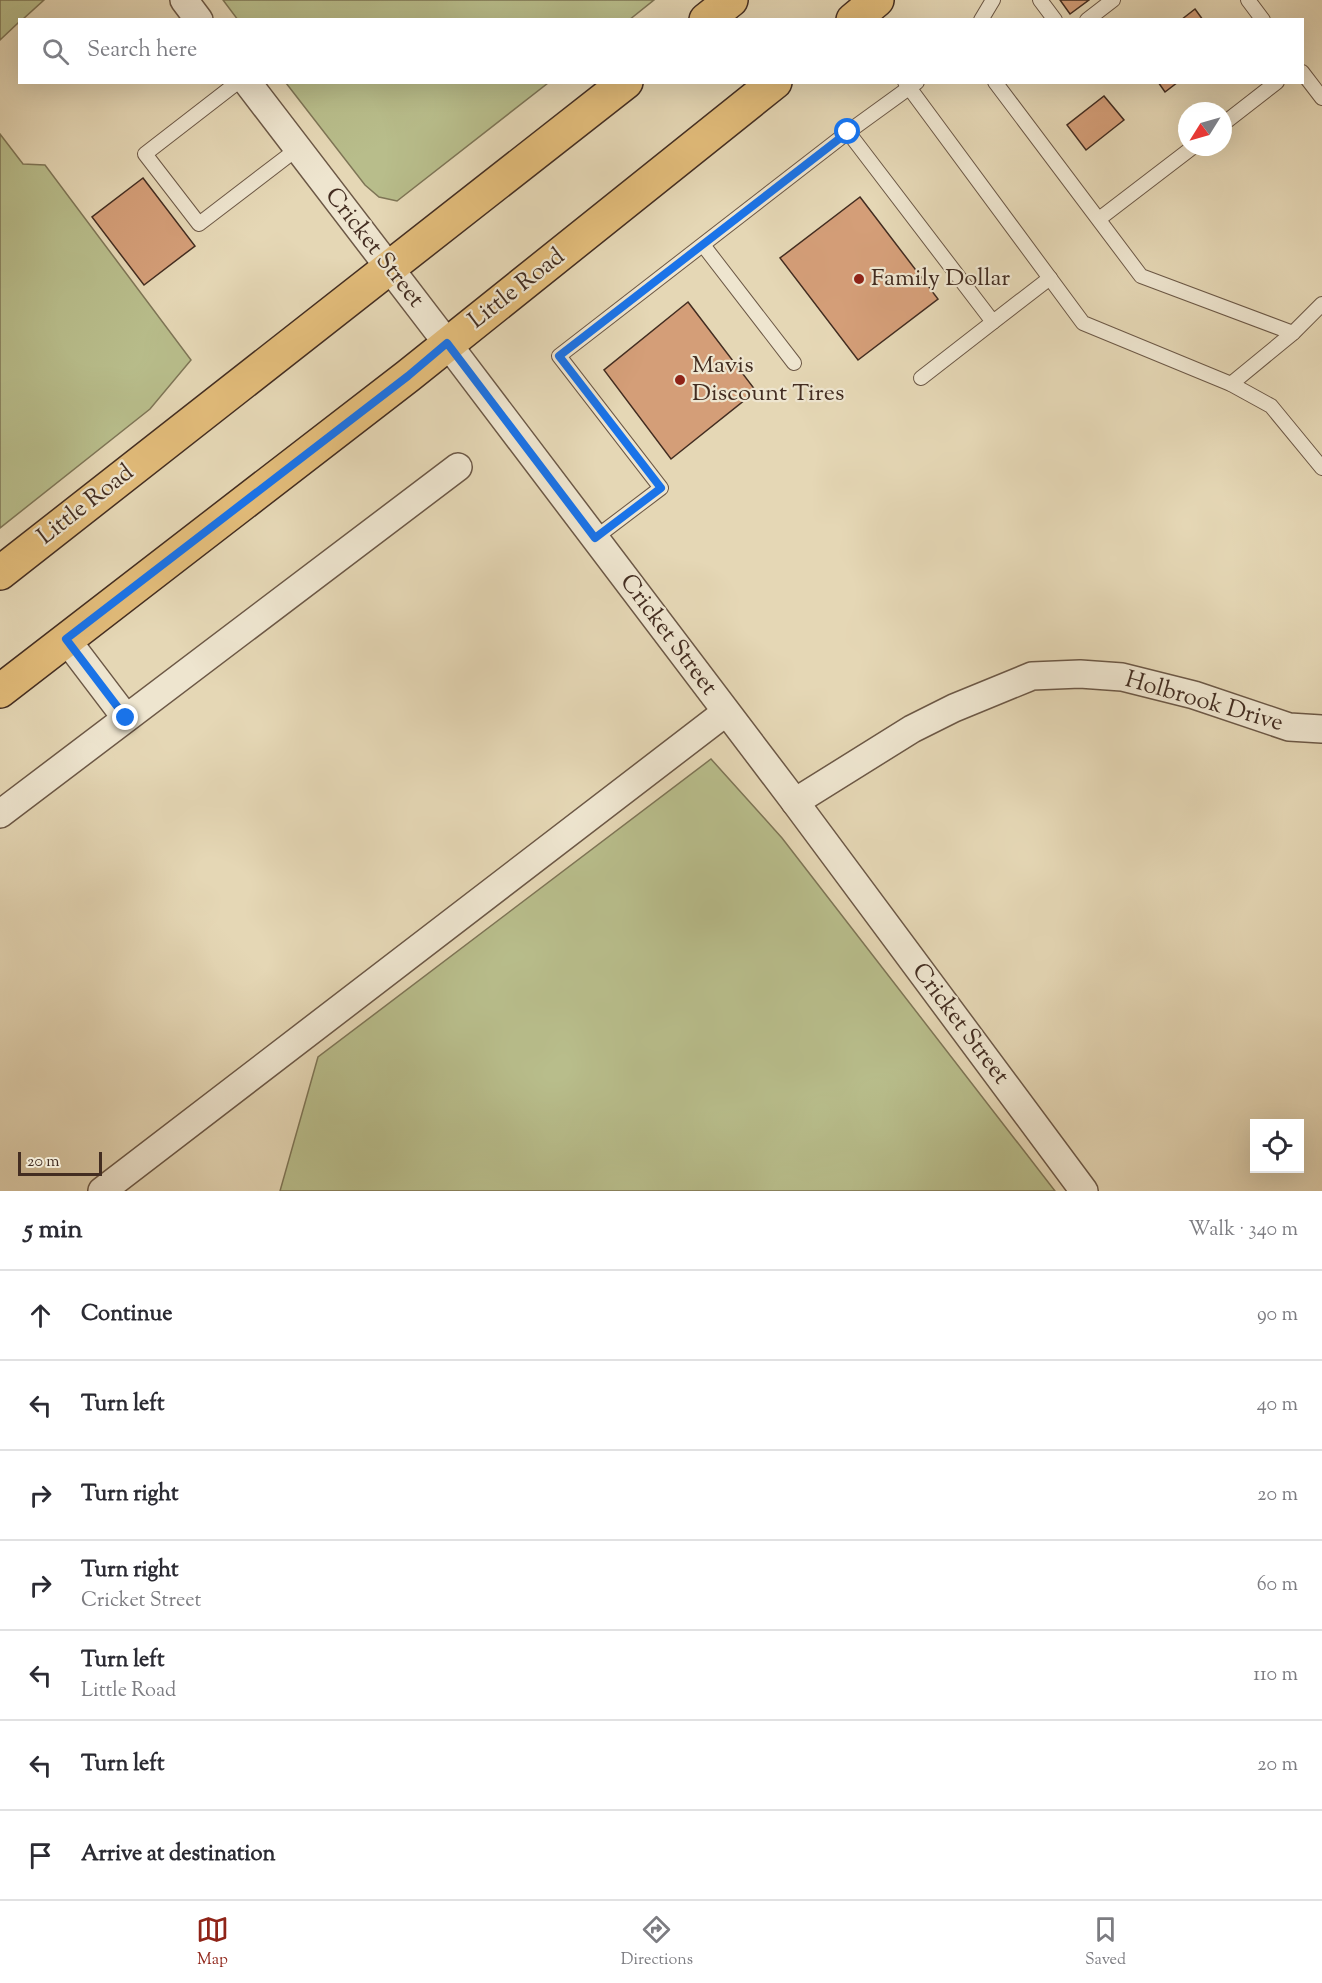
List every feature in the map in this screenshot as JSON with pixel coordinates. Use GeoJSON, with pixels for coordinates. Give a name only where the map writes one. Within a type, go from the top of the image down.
{"type":"FeatureCollection","features":[{"type":"Feature","properties":{"kind":"main road"},"geometry":{"type":"LineString","coordinates":[[708,18],[731,0]]}},
{"type":"Feature","properties":{"kind":"main road","name":"Little Road"},"geometry":{"type":"LineString","coordinates":[[0,573],[623,84]]}},
{"type":"Feature","properties":{"kind":"main road","name":"Little Road"},"geometry":{"type":"LineString","coordinates":[[0,690],[408,376],[773,84]]}},
{"type":"Feature","properties":{"kind":"street"},"geometry":{"type":"LineString","coordinates":[[184,0],[198,18]]}},
{"type":"Feature","properties":{"kind":"street","name":"Cricket Street"},"geometry":{"type":"LineString","coordinates":[[248,84],[795,802],[1084,1191]]}},
{"type":"Feature","properties":{"kind":"street"},"geometry":{"type":"LineString","coordinates":[[0,814],[458,467]]}},
{"type":"Feature","properties":{"kind":"street"},"geometry":{"type":"LineString","coordinates":[[66,639],[126,718]]}},
{"type":"Feature","properties":{"kind":"street","name":"Holbrook Drive"},"geometry":{"type":"LineString","coordinates":[[795,802],[912,729],[954,708],[1032,676],[1080,674],[1122,677],[1194,695],[1289,727],[1322,729]]}},
{"type":"Feature","properties":{"kind":"street"},"geometry":{"type":"LineString","coordinates":[[102,1191],[726,712]]}},
{"type":"Feature","properties":{"kind":"lane"},"geometry":{"type":"LineString","coordinates":[[982,18],[993,0]]}},
{"type":"Feature","properties":{"kind":"lane"},"geometry":{"type":"LineString","coordinates":[[1040,0],[1054,18]]}},
{"type":"Feature","properties":{"kind":"lane"},"geometry":{"type":"LineString","coordinates":[[1090,18],[1113,0]]}},
{"type":"Feature","properties":{"kind":"lane"},"geometry":{"type":"LineString","coordinates":[[1248,0],[1262,18]]}},
{"type":"Feature","properties":{"kind":"lane"},"geometry":{"type":"LineString","coordinates":[[1304,75],[1322,98]]}},
{"type":"Feature","properties":{"kind":"lane"},"geometry":{"type":"LineString","coordinates":[[235,84],[145,154],[199,224],[297,149]]}},
{"type":"Feature","properties":{"kind":"lane"},"geometry":{"type":"LineString","coordinates":[[997,84],[1142,276],[1293,333]]}},
{"type":"Feature","properties":{"kind":"lane"},"geometry":{"type":"LineString","coordinates":[[1232,117],[1274,84]]}},
{"type":"Feature","properties":{"kind":"lane"},"geometry":{"type":"LineString","coordinates":[[595,538],[661,488],[559,356],[910,85],[1083,323],[1231,384],[1271,406],[1322,468]]}},
{"type":"Feature","properties":{"kind":"lane"},"geometry":{"type":"LineString","coordinates":[[848,132],[993,322]]}},
{"type":"Feature","properties":{"kind":"lane"},"geometry":{"type":"LineString","coordinates":[[1099,219],[1181,156]]}},
{"type":"Feature","properties":{"kind":"lane"},"geometry":{"type":"LineString","coordinates":[[703,244],[794,363]]}},
{"type":"Feature","properties":{"kind":"lane"},"geometry":{"type":"LineString","coordinates":[[921,378],[1050,278]]}},
{"type":"Feature","properties":{"kind":"lane"},"geometry":{"type":"LineString","coordinates":[[1231,384],[1293,333],[1322,304]]}},
{"type":"Feature","properties":{"kind":"green space"},"geometry":{"type":"Polygon","coordinates":[[[0,0],[44,0],[24,18],[18,18],[18,23],[0,40],[0,0]]]}},
{"type":"Feature","properties":{"kind":"green space"},"geometry":{"type":"Polygon","coordinates":[[[223,0],[654,0],[632,18],[236,18],[223,0]]]}},
{"type":"Feature","properties":{"kind":"green space"},"geometry":{"type":"Polygon","coordinates":[[[287,84],[547,84],[397,201],[379,197],[365,185],[287,84]]]}},
{"type":"Feature","properties":{"kind":"green space"},"geometry":{"type":"Polygon","coordinates":[[[0,134],[23,164],[45,165],[191,360],[150,409],[0,528],[0,134]]]}},
{"type":"Feature","properties":{"kind":"green space"},"geometry":{"type":"Polygon","coordinates":[[[711,759],[782,838],[1055,1191],[280,1191],[318,1057],[711,759]]]}},
{"type":"Feature","properties":{"kind":"building"},"geometry":{"type":"Polygon","coordinates":[[[1060,0],[1089,0],[1070,14],[1060,0]]]}},
{"type":"Feature","properties":{"kind":"building"},"geometry":{"type":"Polygon","coordinates":[[[1195,9],[1202,18],[1184,18],[1195,9]]]}},
{"type":"Feature","properties":{"kind":"building"},"geometry":{"type":"Polygon","coordinates":[[[1159,84],[1175,84],[1165,92],[1159,84]]]}},
{"type":"Feature","properties":{"kind":"building"},"geometry":{"type":"Polygon","coordinates":[[[1104,96],[1124,120],[1086,150],[1067,125],[1104,96]]]}},
{"type":"Feature","properties":{"kind":"building"},"geometry":{"type":"Polygon","coordinates":[[[143,178],[195,246],[144,285],[92,217],[143,178]]]}},
{"type":"Feature","properties":{"kind":"building","name":"Family Dollar"},"geometry":{"type":"Polygon","coordinates":[[[860,197],[938,299],[858,360],[780,258],[860,197]]]}},
{"type":"Feature","properties":{"kind":"building","name":"Mavis Discount Tires"},"geometry":{"type":"Polygon","coordinates":[[[688,302],[756,391],[671,459],[604,370],[688,302]]]}},
{"type":"Feature","properties":{"kind":"place","name":"Family Dollar"},"geometry":{"type":"Point","coordinates":[859,279]}},
{"type":"Feature","properties":{"kind":"place","name":"Mavis Discount Tires"},"geometry":{"type":"Point","coordinates":[680,380]}},
{"type":"Feature","properties":{"kind":"route"},"geometry":{"type":"LineString","coordinates":[[126,718],[66,639],[408,376],[447,343],[595,538],[661,488],[559,356],[848,132]]}}]}
